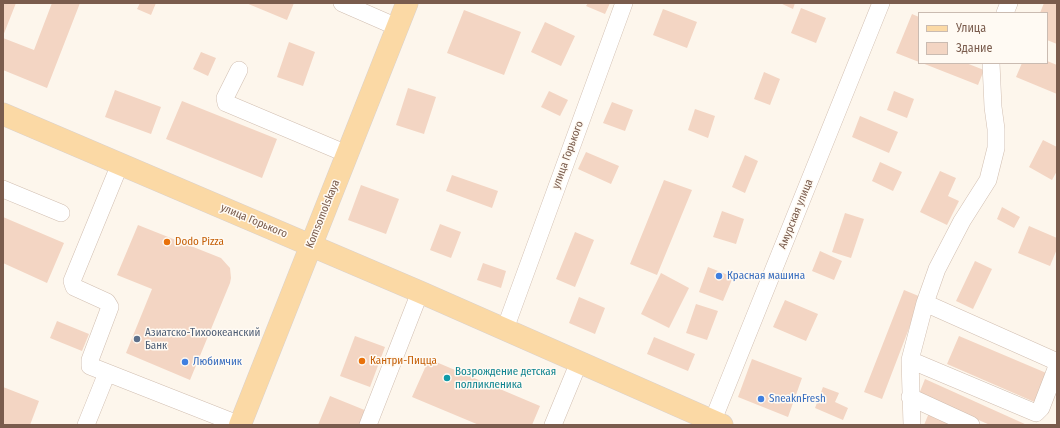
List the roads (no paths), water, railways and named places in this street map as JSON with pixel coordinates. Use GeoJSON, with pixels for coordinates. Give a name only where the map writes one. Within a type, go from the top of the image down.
{"type":"FeatureCollection","features":[{"type":"Feature","properties":{"kind":"main road","name":"Komsomolskaya"},"geometry":{"type":"LineString","coordinates":[[240,425],[407,3]]}},
{"type":"Feature","properties":{"kind":"main road","name":"улица Горького"},"geometry":{"type":"LineString","coordinates":[[3,114],[505,329],[715,424]]}},
{"type":"Feature","properties":{"kind":"street"},"geometry":{"type":"LineString","coordinates":[[342,3],[397,27]]}},
{"type":"Feature","properties":{"kind":"street","name":"улица Горького"},"geometry":{"type":"LineString","coordinates":[[505,329],[624,3]]}},
{"type":"Feature","properties":{"kind":"street","name":"Амурская улица"},"geometry":{"type":"LineString","coordinates":[[715,424],[881,3]]}},
{"type":"Feature","properties":{"kind":"street"},"geometry":{"type":"LineString","coordinates":[[912,425],[910,360],[925,303],[937,269],[962,221],[988,180],[996,148],[991,64]]}},
{"type":"Feature","properties":{"kind":"street"},"geometry":{"type":"LineString","coordinates":[[239,70],[225,98],[226,103],[347,154]]}},
{"type":"Feature","properties":{"kind":"street"},"geometry":{"type":"LineString","coordinates":[[120,164],[72,281],[74,287],[107,302],[110,307],[90,360],[90,366],[240,425]]}},
{"type":"Feature","properties":{"kind":"street"},"geometry":{"type":"LineString","coordinates":[[3,189],[61,213]]}},
{"type":"Feature","properties":{"kind":"street"},"geometry":{"type":"LineString","coordinates":[[368,425],[420,292]]}},
{"type":"Feature","properties":{"kind":"street"},"geometry":{"type":"LineString","coordinates":[[910,360],[1036,413],[1041,408],[1056,369],[1056,365],[1053,360],[925,303]]}},
{"type":"Feature","properties":{"kind":"street"},"geometry":{"type":"LineString","coordinates":[[553,425],[579,362]]}},
{"type":"Feature","properties":{"kind":"street"},"geometry":{"type":"LineString","coordinates":[[86,425],[107,373]]}},
{"type":"Feature","properties":{"kind":"street"},"geometry":{"type":"LineString","coordinates":[[910,397],[972,425]]}},
{"type":"Feature","properties":{"kind":"place","name":"Dodo Pizza"},"geometry":{"type":"Point","coordinates":[167,242]}},
{"type":"Feature","properties":{"kind":"place","name":"Красная машина"},"geometry":{"type":"Point","coordinates":[719,276]}},
{"type":"Feature","properties":{"kind":"place","name":"Азиатско-Тихоокеанский Банк"},"geometry":{"type":"Point","coordinates":[137,339]}},
{"type":"Feature","properties":{"kind":"place","name":"Кантри-Пицца"},"geometry":{"type":"Point","coordinates":[362,361]}},
{"type":"Feature","properties":{"kind":"place","name":"Любимчик"},"geometry":{"type":"Point","coordinates":[185,362]}},
{"type":"Feature","properties":{"kind":"place","name":"Возрождение детская полликленика"},"geometry":{"type":"Point","coordinates":[447,378]}},
{"type":"Feature","properties":{"kind":"place","name":"SneaknFresh"},"geometry":{"type":"Point","coordinates":[761,399]}}]}
